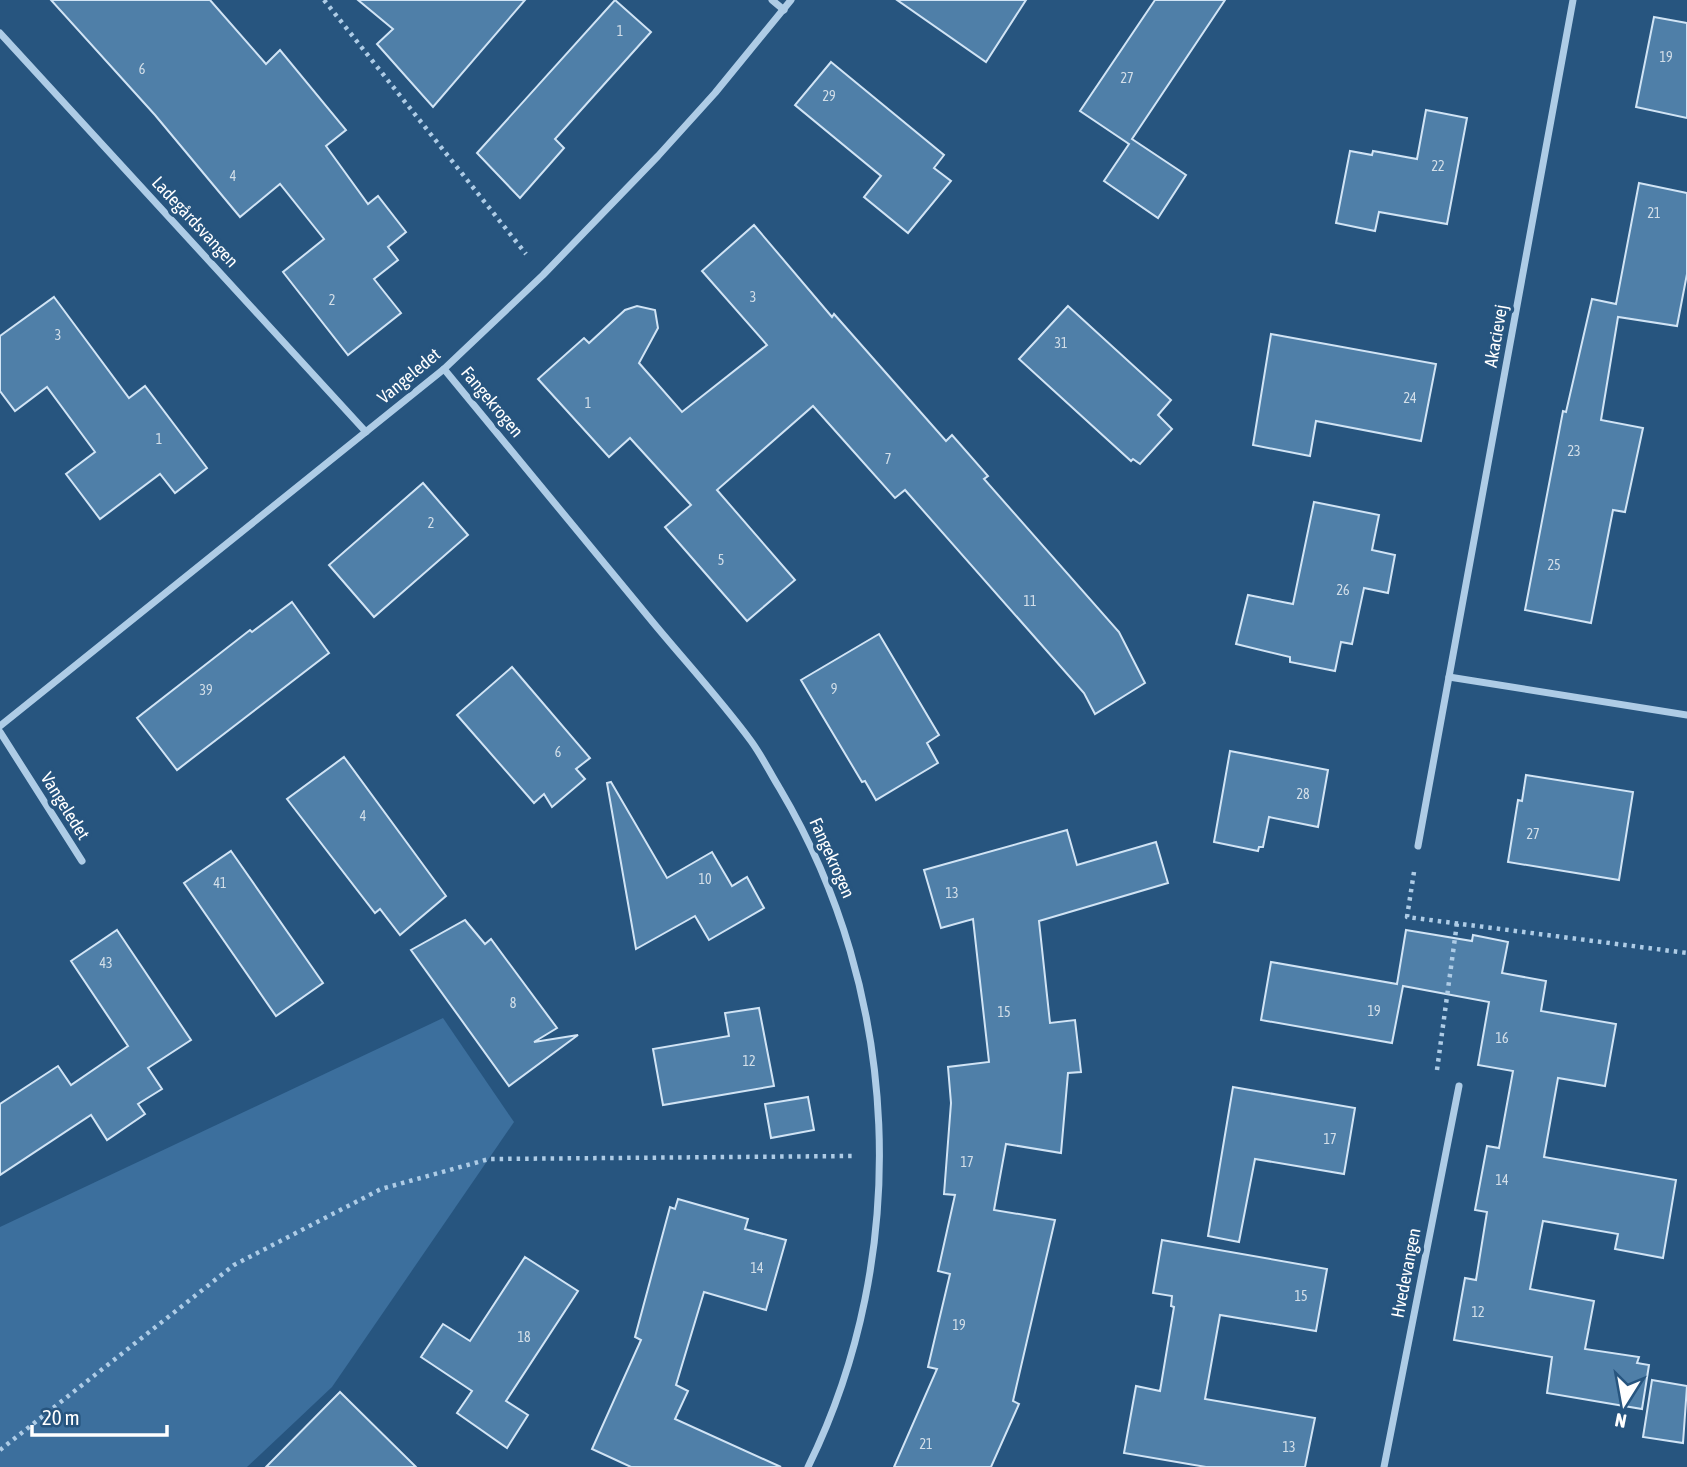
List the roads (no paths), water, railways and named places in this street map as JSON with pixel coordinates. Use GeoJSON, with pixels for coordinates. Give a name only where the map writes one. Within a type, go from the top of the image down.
{"type":"FeatureCollection","features":[{"type":"Feature","properties":{"kind":"street"},"geometry":{"type":"LineString","coordinates":[[772,0],[784,10]]}},
{"type":"Feature","properties":{"kind":"street","name":"Vangeledet"},"geometry":{"type":"LineString","coordinates":[[0,726],[444,369],[543,275],[707,102],[792,0]]}},
{"type":"Feature","properties":{"kind":"street","name":"Akacievej"},"geometry":{"type":"LineString","coordinates":[[1418,846],[1573,0]]}},
{"type":"Feature","properties":{"kind":"street","name":"Ladegårdsvangen"},"geometry":{"type":"LineString","coordinates":[[0,33],[366,432]]}},
{"type":"Feature","properties":{"kind":"street","name":"Fangekrogen"},"geometry":{"type":"LineString","coordinates":[[444,369],[751,742],[807,836],[848,938],[873,1046],[881,1156],[875,1249],[856,1342],[826,1431],[808,1467]]}},
{"type":"Feature","properties":{"kind":"street"},"geometry":{"type":"LineString","coordinates":[[1449,677],[1687,715]]}},
{"type":"Feature","properties":{"kind":"street","name":"Vangeledet"},"geometry":{"type":"LineString","coordinates":[[0,732],[82,861]]}},
{"type":"Feature","properties":{"kind":"street","name":"Hvedevangen"},"geometry":{"type":"LineString","coordinates":[[1384,1467],[1459,1086]]}}]}
